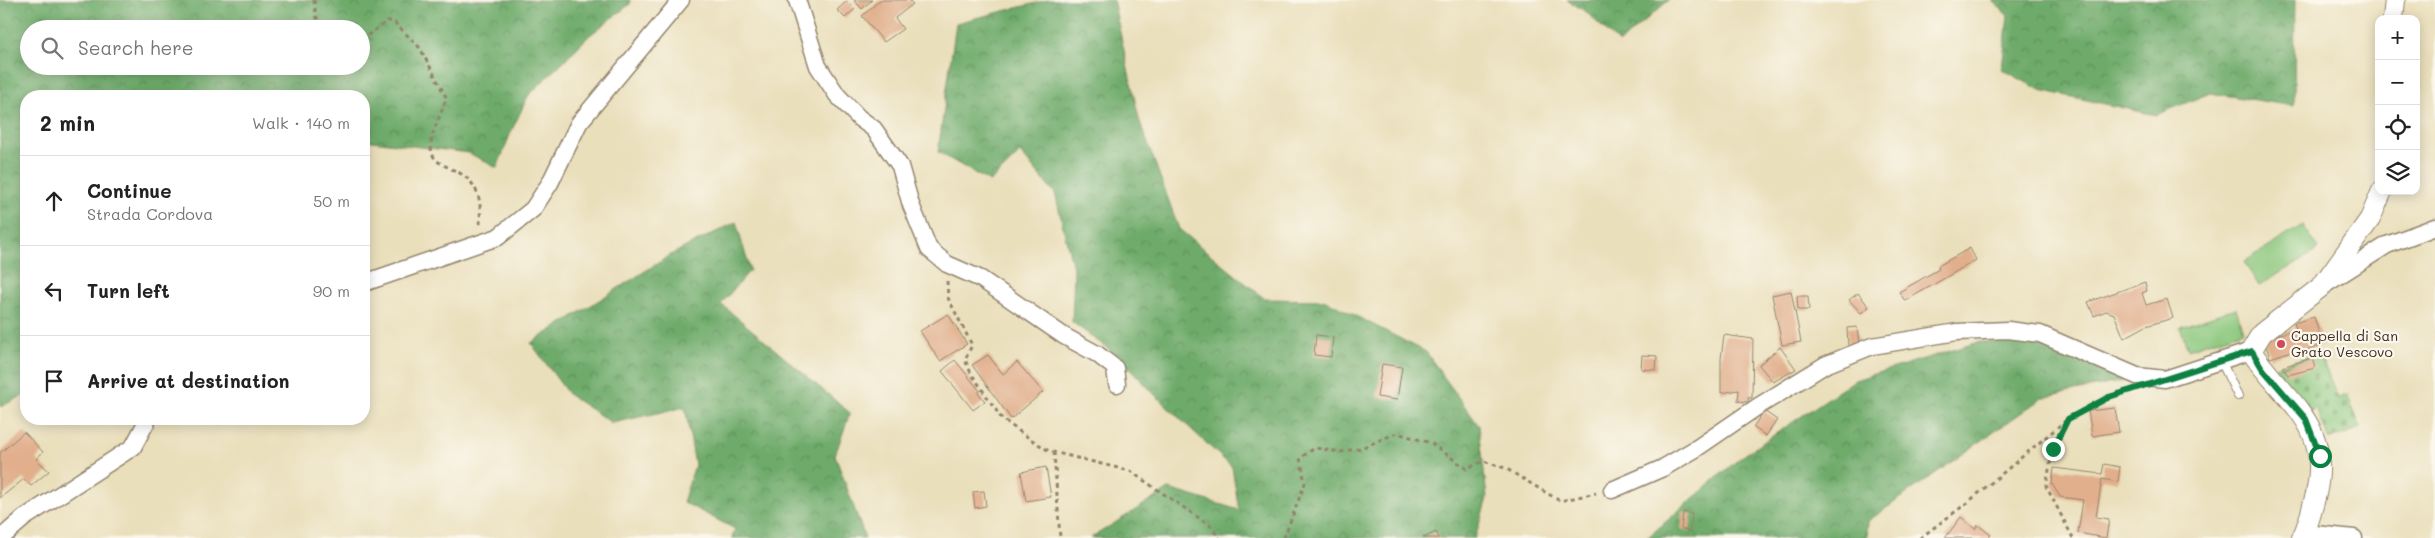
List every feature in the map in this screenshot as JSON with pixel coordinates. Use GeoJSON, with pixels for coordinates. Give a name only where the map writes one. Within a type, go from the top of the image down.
{"type":"FeatureCollection","features":[{"type":"Feature","properties":{"kind":"street"},"geometry":{"type":"LineString","coordinates":[[370,281],[498,237],[533,209],[550,183],[579,123],[681,0]]}},
{"type":"Feature","properties":{"kind":"street"},"geometry":{"type":"LineString","coordinates":[[797,0],[818,66],[837,95],[859,118],[874,129],[900,166],[911,204],[930,249],[946,264],[981,280],[1064,336],[1097,354],[1115,368],[1117,384]]}},
{"type":"Feature","properties":{"kind":"street"},"geometry":{"type":"LineString","coordinates":[[2393,15],[2394,0]]}},
{"type":"Feature","properties":{"kind":"street"},"geometry":{"type":"LineString","coordinates":[[2322,286],[2370,219],[2380,195]]}},
{"type":"Feature","properties":{"kind":"street"},"geometry":{"type":"LineString","coordinates":[[1612,490],[1663,468],[1825,365],[1872,346],[1957,332],[2008,330],[2040,334],[2137,376],[2165,378],[2252,351],[2262,334],[2322,286],[2387,245],[2435,227]]}},
{"type":"Feature","properties":{"kind":"street"},"geometry":{"type":"LineString","coordinates":[[2252,351],[2262,368],[2306,419],[2320,456],[2320,476],[2303,536],[2354,538]]}},
{"type":"Feature","properties":{"kind":"street"},"geometry":{"type":"LineString","coordinates":[[1,538],[24,518],[133,447],[145,425]]}},
{"type":"Feature","properties":{"kind":"lane"},"geometry":{"type":"LineString","coordinates":[[2221,360],[2238,396]]}},
{"type":"Feature","properties":{"kind":"path"},"geometry":{"type":"LineString","coordinates":[[314,0],[318,20]]}},
{"type":"Feature","properties":{"kind":"path"},"geometry":{"type":"LineString","coordinates":[[370,34],[388,21],[394,21],[420,48],[446,97],[434,132],[432,152],[438,162],[464,174],[473,184],[480,200],[480,244]]}},
{"type":"Feature","properties":{"kind":"path"},"geometry":{"type":"LineString","coordinates":[[946,264],[948,298],[972,345],[965,360],[971,373],[1002,419],[1048,451],[1130,471],[1211,526],[1219,538]]}},
{"type":"Feature","properties":{"kind":"path"},"geometry":{"type":"LineString","coordinates":[[1920,538],[1967,503],[2068,419],[2109,397],[2137,388]]}},
{"type":"Feature","properties":{"kind":"path"},"geometry":{"type":"LineString","coordinates":[[2068,419],[2053,449],[2046,486],[2073,538]]}},
{"type":"Feature","properties":{"kind":"path"},"geometry":{"type":"LineString","coordinates":[[1284,538],[1305,482],[1300,458],[1315,448],[1341,452],[1361,448],[1397,433],[1431,443],[1467,469],[1483,461],[1506,468],[1560,501],[1612,490]]}},
{"type":"Feature","properties":{"kind":"path"},"geometry":{"type":"LineString","coordinates":[[1054,452],[1060,538]]}},
{"type":"Feature","properties":{"kind":"green space"},"geometry":{"type":"Polygon","coordinates":[[[0,0],[630,0],[630,4],[590,35],[528,96],[497,168],[469,153],[370,141],[370,90],[20,90],[20,397],[0,407],[0,0]]]}},
{"type":"Feature","properties":{"kind":"green space"},"geometry":{"type":"Polygon","coordinates":[[[1048,0],[1113,0],[1139,119],[1179,229],[1265,299],[1325,300],[1426,352],[1479,426],[1487,498],[1475,538],[1091,538],[1169,489],[1239,510],[1232,467],[1162,402],[1118,356],[1072,322],[1074,272],[1055,193],[1020,153],[990,182],[938,152],[956,23],[1048,0]]]}},
{"type":"Feature","properties":{"kind":"green space"},"geometry":{"type":"Polygon","coordinates":[[[1567,0],[1669,0],[1619,43],[1585,11],[1567,0]]]}},
{"type":"Feature","properties":{"kind":"green space"},"geometry":{"type":"Polygon","coordinates":[[[1992,0],[2295,0],[2294,106],[2210,93],[2156,115],[2040,90],[2002,69],[2008,16],[1992,0]]]}},
{"type":"Feature","properties":{"kind":"green space"},"geometry":{"type":"Polygon","coordinates":[[[736,222],[750,270],[721,304],[850,413],[835,455],[865,538],[732,538],[735,529],[683,502],[695,465],[685,407],[612,423],[569,395],[531,343],[674,253],[736,222]]]}},
{"type":"Feature","properties":{"kind":"green space"},"geometry":{"type":"Polygon","coordinates":[[[2303,225],[2319,249],[2259,286],[2244,262],[2303,225]]]}},
{"type":"Feature","properties":{"kind":"green space"},"geometry":{"type":"Polygon","coordinates":[[[2236,308],[2243,331],[2188,349],[2180,327],[2236,308]]]}},
{"type":"Feature","properties":{"kind":"green space"},"geometry":{"type":"Polygon","coordinates":[[[2045,341],[2123,381],[2042,398],[1868,521],[1867,538],[1647,538],[1740,458],[1855,380],[1979,342],[2045,341]]]}},
{"type":"Feature","properties":{"kind":"green space"},"geometry":{"type":"Polygon","coordinates":[[[2319,353],[2338,398],[2347,395],[2361,428],[2329,440],[2316,408],[2308,412],[2275,367],[2319,353]]]}},
{"type":"Feature","properties":{"kind":"building"},"geometry":{"type":"Polygon","coordinates":[[[854,0],[872,0],[862,9],[854,0]]]}},
{"type":"Feature","properties":{"kind":"building"},"geometry":{"type":"Polygon","coordinates":[[[880,0],[909,0],[913,4],[895,18],[903,29],[884,42],[862,16],[880,0]]]}},
{"type":"Feature","properties":{"kind":"building"},"geometry":{"type":"Polygon","coordinates":[[[847,1],[855,9],[845,18],[837,10],[847,1]]]}},
{"type":"Feature","properties":{"kind":"building"},"geometry":{"type":"Polygon","coordinates":[[[1970,248],[1976,260],[1905,301],[1899,292],[1939,269],[1938,266],[1970,248]]]}},
{"type":"Feature","properties":{"kind":"building"},"geometry":{"type":"Polygon","coordinates":[[[2145,282],[2147,291],[2142,293],[2146,305],[2167,299],[2173,318],[2146,326],[2124,338],[2114,314],[2106,311],[2094,316],[2088,302],[2145,282]]]}},
{"type":"Feature","properties":{"kind":"building"},"geometry":{"type":"Polygon","coordinates":[[[1791,291],[1801,342],[1782,345],[1772,295],[1791,291]]]}},
{"type":"Feature","properties":{"kind":"building"},"geometry":{"type":"Polygon","coordinates":[[[1858,293],[1869,307],[1861,313],[1849,300],[1858,293]]]}},
{"type":"Feature","properties":{"kind":"building"},"geometry":{"type":"Polygon","coordinates":[[[1797,296],[1808,296],[1809,310],[1798,310],[1797,296]]]}},
{"type":"Feature","properties":{"kind":"building"},"geometry":{"type":"Polygon","coordinates":[[[948,314],[967,344],[940,361],[920,331],[948,314]]]}},
{"type":"Feature","properties":{"kind":"building"},"geometry":{"type":"Polygon","coordinates":[[[2314,317],[2323,345],[2298,353],[2298,349],[2270,358],[2264,339],[2296,329],[2294,323],[2314,317]]]}},
{"type":"Feature","properties":{"kind":"building"},"geometry":{"type":"Polygon","coordinates":[[[1857,327],[1859,344],[1848,346],[1847,328],[1857,327]]]}},
{"type":"Feature","properties":{"kind":"building"},"geometry":{"type":"Polygon","coordinates":[[[1316,335],[1333,337],[1331,357],[1314,355],[1316,335]]]}},
{"type":"Feature","properties":{"kind":"building"},"geometry":{"type":"Polygon","coordinates":[[[1724,335],[1753,339],[1752,398],[1748,398],[1748,402],[1738,401],[1739,390],[1721,393],[1721,359],[1724,335]]]}},
{"type":"Feature","properties":{"kind":"building"},"geometry":{"type":"Polygon","coordinates":[[[1780,347],[1796,369],[1773,382],[1759,365],[1780,347]]]}},
{"type":"Feature","properties":{"kind":"building"},"geometry":{"type":"Polygon","coordinates":[[[988,355],[1003,374],[1017,362],[1043,392],[1011,419],[972,365],[988,355]]]}},
{"type":"Feature","properties":{"kind":"building"},"geometry":{"type":"Polygon","coordinates":[[[1642,355],[1657,356],[1656,370],[1641,369],[1642,355]]]}},
{"type":"Feature","properties":{"kind":"building"},"geometry":{"type":"Polygon","coordinates":[[[2312,358],[2315,368],[2288,375],[2282,367],[2312,358]]]}},
{"type":"Feature","properties":{"kind":"building"},"geometry":{"type":"Polygon","coordinates":[[[955,360],[980,391],[978,393],[985,401],[973,410],[942,371],[955,360]]]}},
{"type":"Feature","properties":{"kind":"building"},"geometry":{"type":"Polygon","coordinates":[[[1382,364],[1402,367],[1397,400],[1377,397],[1382,364]]]}},
{"type":"Feature","properties":{"kind":"building"},"geometry":{"type":"Polygon","coordinates":[[[2115,408],[2119,432],[2092,436],[2088,411],[2115,408]]]}},
{"type":"Feature","properties":{"kind":"building"},"geometry":{"type":"Polygon","coordinates":[[[1764,411],[1777,420],[1766,436],[1753,427],[1764,411]]]}},
{"type":"Feature","properties":{"kind":"building"},"geometry":{"type":"Polygon","coordinates":[[[24,432],[43,452],[36,459],[49,471],[31,486],[24,479],[0,498],[0,453],[24,432]]]}},
{"type":"Feature","properties":{"kind":"building"},"geometry":{"type":"Polygon","coordinates":[[[2104,464],[2120,467],[2118,482],[2102,479],[2096,517],[2109,519],[2106,538],[2078,533],[2083,500],[2060,497],[2052,484],[2054,468],[2102,474],[2104,464]]]}},
{"type":"Feature","properties":{"kind":"building"},"geometry":{"type":"Polygon","coordinates":[[[1046,467],[1051,497],[1026,501],[1021,472],[1046,467]]]}},
{"type":"Feature","properties":{"kind":"building"},"geometry":{"type":"Polygon","coordinates":[[[984,491],[986,506],[975,508],[973,492],[984,491]]]}},
{"type":"Feature","properties":{"kind":"building"},"geometry":{"type":"Polygon","coordinates":[[[1683,512],[1692,514],[1690,531],[1681,529],[1683,512]]]}},
{"type":"Feature","properties":{"kind":"building"},"geometry":{"type":"Polygon","coordinates":[[[1961,517],[1975,529],[1978,525],[1991,535],[1988,538],[1945,538],[1961,517]]]}},
{"type":"Feature","properties":{"kind":"building"},"geometry":{"type":"Polygon","coordinates":[[[1436,532],[1439,538],[1423,538],[1436,532]]]}},
{"type":"Feature","properties":{"kind":"place","name":"Cappella di San Grato Vescovo"},"geometry":{"type":"Point","coordinates":[2281,344]}},
{"type":"Feature","properties":{"kind":"route"},"geometry":{"type":"LineString","coordinates":[[2053,449],[2068,419],[2109,397],[2252,351],[2262,368],[2306,419],[2320,456]]}}]}
